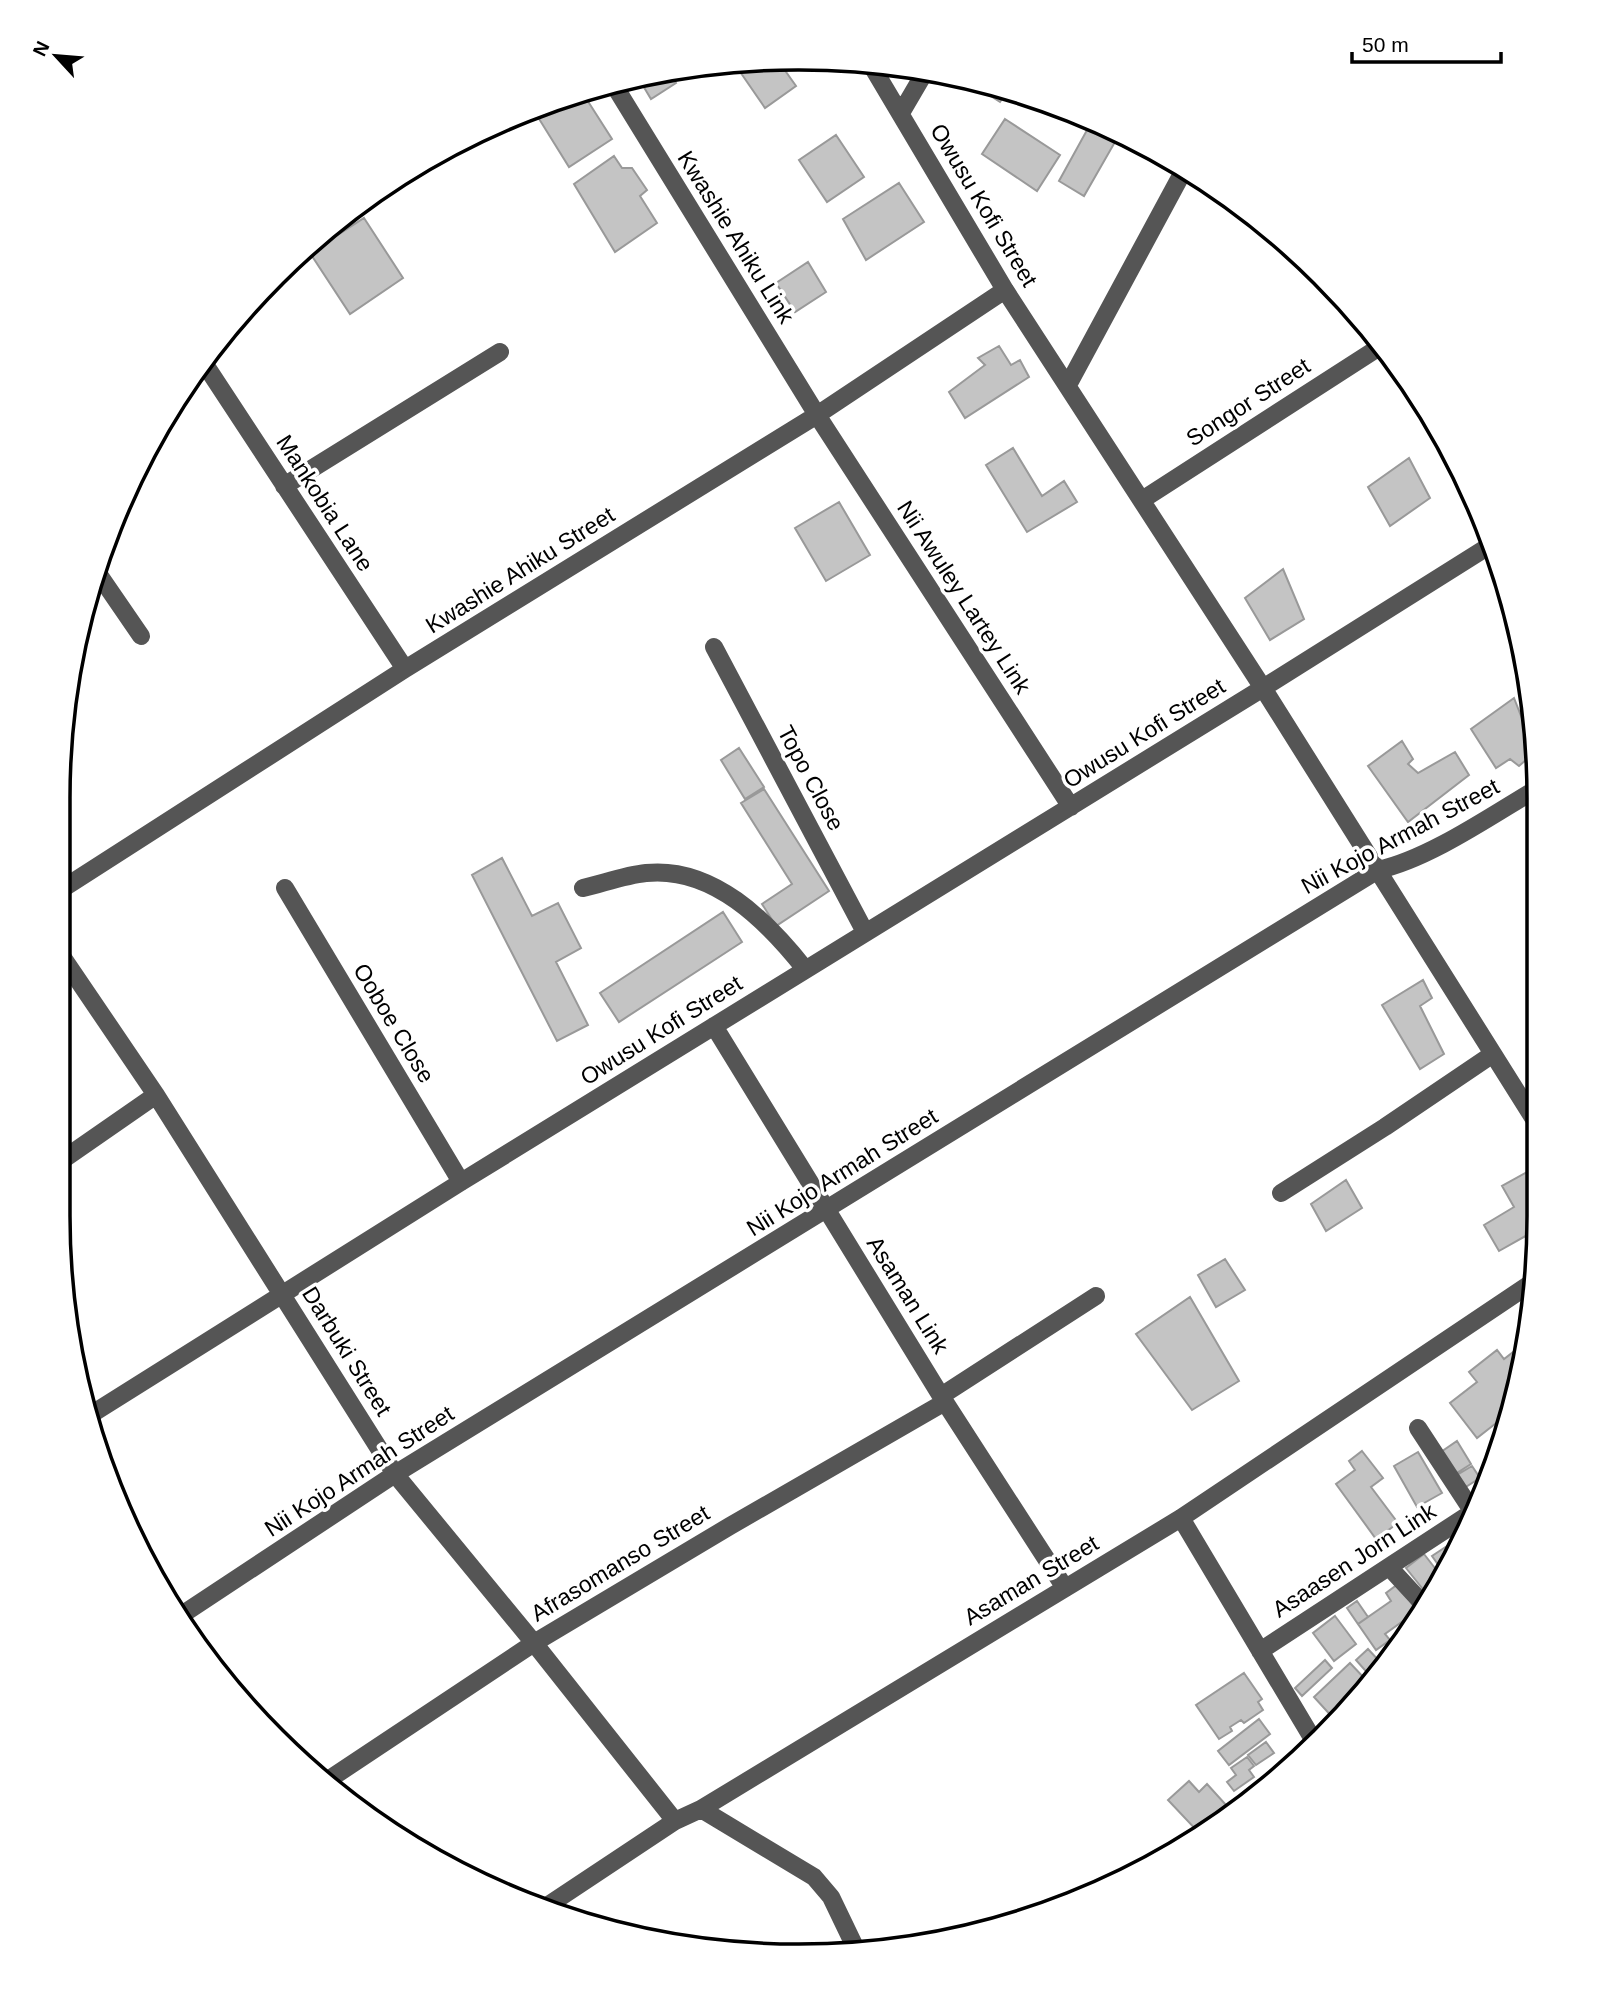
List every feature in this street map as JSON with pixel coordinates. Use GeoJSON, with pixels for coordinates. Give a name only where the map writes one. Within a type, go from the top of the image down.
{"type":"FeatureCollection","features":[{"type":"Feature","properties":{"kind":"street","name":"Owusu Kofi Street"},"geometry":{"type":"LineString","coordinates":[[877,75],[1006,289],[1263,688],[1527,1108]]}},
{"type":"Feature","properties":{"kind":"street"},"geometry":{"type":"LineString","coordinates":[[901,113],[920,80]]}},
{"type":"Feature","properties":{"kind":"street","name":"Kwashie Ahiku Link"},"geometry":{"type":"LineString","coordinates":[[619,93],[817,415]]}},
{"type":"Feature","properties":{"kind":"street"},"geometry":{"type":"LineString","coordinates":[[1068,386],[1180,178]]}},
{"type":"Feature","properties":{"kind":"street","name":"Kwashie Ahiku Street"},"geometry":{"type":"LineString","coordinates":[[70,884],[405,669],[817,415],[1006,289]]}},
{"type":"Feature","properties":{"kind":"street","name":"Songor Street"},"geometry":{"type":"LineString","coordinates":[[1142,500],[1373,351]]}},
{"type":"Feature","properties":{"kind":"street"},"geometry":{"type":"LineString","coordinates":[[284,486],[500,352]]}},
{"type":"Feature","properties":{"kind":"street","name":"Mankobia Lane"},"geometry":{"type":"LineString","coordinates":[[209,371],[405,669]]}},
{"type":"Feature","properties":{"kind":"street","name":"Nii Awuley Lartey Link"},"geometry":{"type":"LineString","coordinates":[[817,415],[1071,807]]}},
{"type":"Feature","properties":{"kind":"street","name":"Owusu Kofi Street"},"geometry":{"type":"LineString","coordinates":[[97,1411],[461,1182],[1483,550]]}},
{"type":"Feature","properties":{"kind":"street"},"geometry":{"type":"LineString","coordinates":[[104,581],[141,636]]}},
{"type":"Feature","properties":{"kind":"street","name":"Topo Close"},"geometry":{"type":"LineString","coordinates":[[714,647],[865,932]]}},
{"type":"Feature","properties":{"kind":"street","name":"Nii Kojo Armah Street"},"geometry":{"type":"LineString","coordinates":[[187,1611],[396,1474],[1378,870],[1400,865],[1527,795]]}},
{"type":"Feature","properties":{"kind":"street"},"geometry":{"type":"LineString","coordinates":[[583,888],[646,873],[674,873],[694,878],[734,897],[783,942],[805,969]]}},
{"type":"Feature","properties":{"kind":"street","name":"Ooboe Close"},"geometry":{"type":"LineString","coordinates":[[285,888],[461,1182]]}},
{"type":"Feature","properties":{"kind":"street","name":"Darbuki Street"},"geometry":{"type":"LineString","coordinates":[[70,968],[156,1095],[396,1474],[675,1821]]}},
{"type":"Feature","properties":{"kind":"street","name":"Asaman Link"},"geometry":{"type":"LineString","coordinates":[[714,1026],[943,1399],[1065,1588]]}},
{"type":"Feature","properties":{"kind":"street"},"geometry":{"type":"LineString","coordinates":[[1281,1193],[1493,1054]]}},
{"type":"Feature","properties":{"kind":"street"},"geometry":{"type":"LineString","coordinates":[[70,1155],[156,1095]]}},
{"type":"Feature","properties":{"kind":"street","name":"Asaman Street"},"geometry":{"type":"LineString","coordinates":[[554,1901],[675,1821],[701,1809],[1181,1518],[1523,1289]]}},
{"type":"Feature","properties":{"kind":"street","name":"Afrasomanso Street"},"geometry":{"type":"LineString","coordinates":[[334,1776],[534,1643],[943,1399],[1096,1296]]}},
{"type":"Feature","properties":{"kind":"street"},"geometry":{"type":"LineString","coordinates":[[1418,1428],[1468,1503]]}},
{"type":"Feature","properties":{"kind":"street"},"geometry":{"type":"LineString","coordinates":[[1181,1518],[1310,1735]]}},
{"type":"Feature","properties":{"kind":"street","name":"Asaasen Jorn Link"},"geometry":{"type":"LineString","coordinates":[[1260,1651],[1460,1521]]}},
{"type":"Feature","properties":{"kind":"street"},"geometry":{"type":"LineString","coordinates":[[1388,1567],[1418,1598]]}},
{"type":"Feature","properties":{"kind":"street"},"geometry":{"type":"LineString","coordinates":[[701,1809],[814,1877],[831,1897],[852,1941]]}},
{"type":"Feature","properties":{"kind":"building"},"geometry":{"type":"Polygon","coordinates":[[[785,71],[796,86],[765,108],[741,73],[785,71]]]}},
{"type":"Feature","properties":{"kind":"building"},"geometry":{"type":"Polygon","coordinates":[[[675,81],[676,83],[651,99],[644,87],[675,81]]]}},
{"type":"Feature","properties":{"kind":"building"},"geometry":{"type":"Polygon","coordinates":[[[588,102],[612,139],[569,167],[539,118],[588,102]]]}},
{"type":"Feature","properties":{"kind":"building"},"geometry":{"type":"Polygon","coordinates":[[[1005,119],[1060,155],[1037,191],[982,154],[1005,119]]]}},
{"type":"Feature","properties":{"kind":"building"},"geometry":{"type":"Polygon","coordinates":[[[1087,130],[1115,142],[1084,196],[1059,181],[1087,130]]]}},
{"type":"Feature","properties":{"kind":"building"},"geometry":{"type":"Polygon","coordinates":[[[836,135],[864,177],[827,202],[799,160],[836,135]]]}},
{"type":"Feature","properties":{"kind":"building"},"geometry":{"type":"Polygon","coordinates":[[[614,156],[622,168],[632,168],[647,190],[640,196],[657,223],[615,252],[574,184],[614,156]]]}},
{"type":"Feature","properties":{"kind":"building"},"geometry":{"type":"Polygon","coordinates":[[[899,183],[924,222],[866,260],[843,219],[899,183]]]}},
{"type":"Feature","properties":{"kind":"building"},"geometry":{"type":"Polygon","coordinates":[[[364,218],[403,278],[350,314],[312,256],[364,218]]]}},
{"type":"Feature","properties":{"kind":"building"},"geometry":{"type":"Polygon","coordinates":[[[808,262],[826,292],[795,312],[776,283],[808,262]]]}},
{"type":"Feature","properties":{"kind":"building"},"geometry":{"type":"Polygon","coordinates":[[[999,346],[1011,365],[1020,360],[1029,377],[965,418],[949,392],[985,365],[978,358],[999,346]]]}},
{"type":"Feature","properties":{"kind":"building"},"geometry":{"type":"Polygon","coordinates":[[[1013,448],[1042,496],[1064,481],[1077,502],[1027,532],[986,465],[1013,448]]]}},
{"type":"Feature","properties":{"kind":"building"},"geometry":{"type":"Polygon","coordinates":[[[1409,458],[1430,498],[1390,526],[1368,487],[1409,458]]]}},
{"type":"Feature","properties":{"kind":"building"},"geometry":{"type":"Polygon","coordinates":[[[839,502],[870,555],[826,581],[795,528],[839,502]]]}},
{"type":"Feature","properties":{"kind":"building"},"geometry":{"type":"Polygon","coordinates":[[[1283,569],[1304,619],[1270,640],[1245,598],[1283,569]]]}},
{"type":"Feature","properties":{"kind":"building"},"geometry":{"type":"Polygon","coordinates":[[[1514,698],[1522,720],[1525,760],[1519,766],[1510,759],[1496,768],[1471,729],[1514,698]]]}},
{"type":"Feature","properties":{"kind":"building"},"geometry":{"type":"Polygon","coordinates":[[[1402,741],[1413,759],[1408,764],[1418,773],[1455,752],[1469,775],[1408,822],[1368,766],[1402,741]]]}},
{"type":"Feature","properties":{"kind":"building"},"geometry":{"type":"Polygon","coordinates":[[[739,748],[764,787],[745,799],[721,760],[739,748]]]}},
{"type":"Feature","properties":{"kind":"building"},"geometry":{"type":"Polygon","coordinates":[[[764,789],[829,891],[776,926],[762,904],[792,884],[741,803],[764,789]]]}},
{"type":"Feature","properties":{"kind":"building"},"geometry":{"type":"Polygon","coordinates":[[[502,858],[532,916],[558,903],[581,948],[556,962],[588,1025],[557,1041],[472,875],[502,858]]]}},
{"type":"Feature","properties":{"kind":"building"},"geometry":{"type":"Polygon","coordinates":[[[723,912],[742,942],[619,1022],[600,993],[723,912]]]}},
{"type":"Feature","properties":{"kind":"building"},"geometry":{"type":"Polygon","coordinates":[[[1423,980],[1432,998],[1420,1006],[1444,1054],[1420,1069],[1382,1005],[1423,980]]]}},
{"type":"Feature","properties":{"kind":"building"},"geometry":{"type":"Polygon","coordinates":[[[1527,1172],[1526,1236],[1499,1251],[1484,1225],[1514,1207],[1502,1186],[1527,1172]]]}},
{"type":"Feature","properties":{"kind":"building"},"geometry":{"type":"Polygon","coordinates":[[[1346,1180],[1362,1208],[1326,1231],[1311,1204],[1346,1180]]]}},
{"type":"Feature","properties":{"kind":"building"},"geometry":{"type":"Polygon","coordinates":[[[1225,1259],[1245,1290],[1216,1307],[1198,1275],[1225,1259]]]}},
{"type":"Feature","properties":{"kind":"building"},"geometry":{"type":"Polygon","coordinates":[[[1190,1297],[1239,1381],[1192,1410],[1136,1334],[1190,1297]]]}},
{"type":"Feature","properties":{"kind":"building"},"geometry":{"type":"Polygon","coordinates":[[[1497,1350],[1504,1359],[1514,1351],[1496,1423],[1477,1438],[1450,1403],[1477,1382],[1469,1372],[1497,1350]]]}},
{"type":"Feature","properties":{"kind":"building"},"geometry":{"type":"Polygon","coordinates":[[[1457,1441],[1471,1464],[1452,1476],[1438,1454],[1457,1441]]]}},
{"type":"Feature","properties":{"kind":"building"},"geometry":{"type":"Polygon","coordinates":[[[1362,1451],[1383,1478],[1371,1487],[1398,1523],[1376,1539],[1336,1484],[1355,1470],[1349,1461],[1362,1451]]]}},
{"type":"Feature","properties":{"kind":"building"},"geometry":{"type":"Polygon","coordinates":[[[1418,1452],[1442,1493],[1417,1507],[1394,1466],[1418,1452]]]}},
{"type":"Feature","properties":{"kind":"building"},"geometry":{"type":"Polygon","coordinates":[[[1472,1466],[1479,1476],[1464,1488],[1457,1475],[1472,1466]]]}},
{"type":"Feature","properties":{"kind":"building"},"geometry":{"type":"Polygon","coordinates":[[[1448,1545],[1438,1564],[1432,1556],[1448,1545]]]}},
{"type":"Feature","properties":{"kind":"building"},"geometry":{"type":"Polygon","coordinates":[[[1424,1554],[1435,1569],[1423,1589],[1406,1568],[1424,1554]]]}},
{"type":"Feature","properties":{"kind":"building"},"geometry":{"type":"Polygon","coordinates":[[[1398,1584],[1413,1605],[1403,1621],[1385,1634],[1389,1641],[1376,1650],[1358,1624],[1391,1601],[1386,1593],[1398,1584]]]}},
{"type":"Feature","properties":{"kind":"building"},"geometry":{"type":"Polygon","coordinates":[[[1357,1601],[1368,1617],[1358,1624],[1347,1608],[1357,1601]]]}},
{"type":"Feature","properties":{"kind":"building"},"geometry":{"type":"Polygon","coordinates":[[[1335,1616],[1356,1644],[1334,1661],[1313,1633],[1335,1616]]]}},
{"type":"Feature","properties":{"kind":"building"},"geometry":{"type":"Polygon","coordinates":[[[1368,1649],[1377,1658],[1366,1671],[1356,1660],[1368,1649]]]}},
{"type":"Feature","properties":{"kind":"building"},"geometry":{"type":"Polygon","coordinates":[[[1325,1660],[1332,1668],[1302,1696],[1295,1688],[1325,1660]]]}},
{"type":"Feature","properties":{"kind":"building"},"geometry":{"type":"Polygon","coordinates":[[[1350,1663],[1362,1676],[1329,1714],[1314,1697],[1350,1663]]]}},
{"type":"Feature","properties":{"kind":"building"},"geometry":{"type":"Polygon","coordinates":[[[1244,1673],[1262,1699],[1258,1702],[1263,1710],[1244,1723],[1241,1720],[1230,1727],[1232,1731],[1219,1739],[1196,1705],[1244,1673]]]}},
{"type":"Feature","properties":{"kind":"building"},"geometry":{"type":"Polygon","coordinates":[[[1259,1719],[1270,1734],[1229,1765],[1218,1751],[1259,1719]]]}},
{"type":"Feature","properties":{"kind":"building"},"geometry":{"type":"Polygon","coordinates":[[[1266,1742],[1274,1753],[1256,1765],[1248,1755],[1266,1742]]]}},
{"type":"Feature","properties":{"kind":"building"},"geometry":{"type":"Polygon","coordinates":[[[1247,1757],[1254,1766],[1249,1770],[1254,1777],[1234,1791],[1227,1782],[1236,1775],[1231,1768],[1247,1757]]]}},
{"type":"Feature","properties":{"kind":"building"},"geometry":{"type":"Polygon","coordinates":[[[1189,1781],[1199,1792],[1207,1784],[1226,1805],[1193,1827],[1168,1800],[1189,1781]]]}}]}
